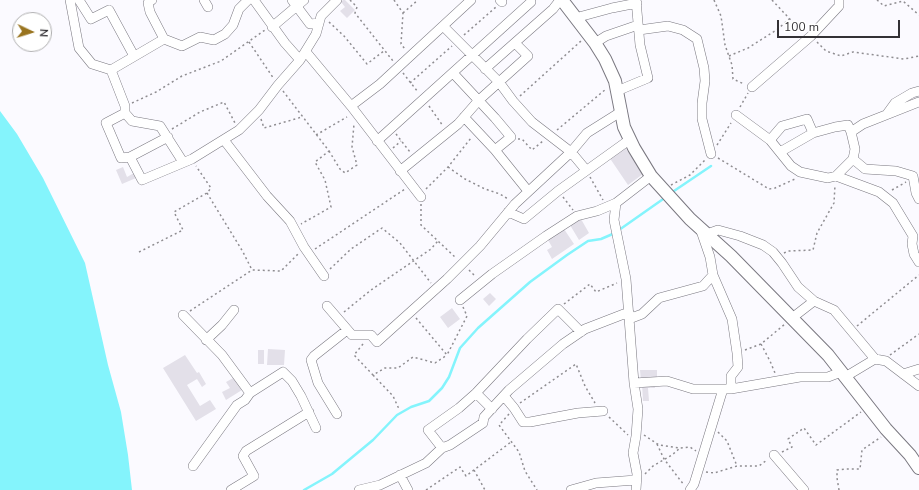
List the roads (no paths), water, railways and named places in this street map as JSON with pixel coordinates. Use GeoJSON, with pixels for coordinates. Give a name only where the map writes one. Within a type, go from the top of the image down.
{"type":"FeatureCollection","features":[{"type":"Feature","properties":{"kind":"street"},"geometry":{"type":"LineString","coordinates":[[70,0],[79,48],[92,64],[111,70],[164,39]]}},
{"type":"Feature","properties":{"kind":"street"},"geometry":{"type":"LineString","coordinates":[[79,0],[91,19],[109,10],[134,56]]}},
{"type":"Feature","properties":{"kind":"street"},"geometry":{"type":"LineString","coordinates":[[152,0],[148,3],[150,12],[164,39],[182,46],[200,37],[214,40],[225,34],[233,25],[239,8],[248,0]]}},
{"type":"Feature","properties":{"kind":"street"},"geometry":{"type":"LineString","coordinates":[[254,0],[272,27],[300,60]]}},
{"type":"Feature","properties":{"kind":"street"},"geometry":{"type":"LineString","coordinates":[[130,157],[142,180],[188,160],[239,130],[258,112],[278,85],[300,60],[316,34],[320,20],[337,0]]}},
{"type":"Feature","properties":{"kind":"street"},"geometry":{"type":"LineString","coordinates":[[353,109],[471,0]]}},
{"type":"Feature","properties":{"kind":"street"},"geometry":{"type":"LineString","coordinates":[[486,69],[553,9],[561,0],[592,39],[605,59],[616,86],[624,127],[651,176],[703,231],[731,256],[828,355],[919,468]]}},
{"type":"Feature","properties":{"kind":"street"},"geometry":{"type":"LineString","coordinates":[[752,87],[810,38],[839,6],[840,0]]}},
{"type":"Feature","properties":{"kind":"street"},"geometry":{"type":"LineString","coordinates":[[272,27],[298,2],[310,24],[320,20]]}},
{"type":"Feature","properties":{"kind":"street"},"geometry":{"type":"LineString","coordinates":[[377,141],[531,2]]}},
{"type":"Feature","properties":{"kind":"street"},"geometry":{"type":"LineString","coordinates":[[575,18],[611,4],[636,2],[640,45],[648,78],[616,86]]}},
{"type":"Feature","properties":{"kind":"street"},"geometry":{"type":"LineString","coordinates":[[442,26],[499,82],[513,101],[532,122],[570,152],[586,170]]}},
{"type":"Feature","properties":{"kind":"street"},"geometry":{"type":"LineString","coordinates":[[592,39],[638,28],[668,26],[683,30],[697,39],[704,68],[705,81],[702,102],[702,119],[711,154]]}},
{"type":"Feature","properties":{"kind":"street"},"geometry":{"type":"LineString","coordinates":[[400,171],[458,124],[479,100],[528,56],[515,43]]}},
{"type":"Feature","properties":{"kind":"street"},"geometry":{"type":"LineString","coordinates":[[306,52],[421,196]]}},
{"type":"Feature","properties":{"kind":"street"},"geometry":{"type":"LineString","coordinates":[[111,70],[125,110],[132,121],[160,126],[188,160]]}},
{"type":"Feature","properties":{"kind":"street"},"geometry":{"type":"LineString","coordinates":[[453,73],[511,137],[495,150]]}},
{"type":"Feature","properties":{"kind":"street"},"geometry":{"type":"LineString","coordinates":[[887,114],[895,103],[912,93],[919,91]]}},
{"type":"Feature","properties":{"kind":"street"},"geometry":{"type":"LineString","coordinates":[[851,132],[863,124],[919,102]]}},
{"type":"Feature","properties":{"kind":"street"},"geometry":{"type":"LineString","coordinates":[[125,110],[106,123],[121,158],[130,157],[167,135]]}},
{"type":"Feature","properties":{"kind":"street"},"geometry":{"type":"LineString","coordinates":[[328,306],[352,335],[370,335],[377,342],[436,289],[480,246],[515,204],[570,152],[587,133],[622,111]]}},
{"type":"Feature","properties":{"kind":"street"},"geometry":{"type":"LineString","coordinates":[[736,115],[770,140],[791,166],[806,174],[828,178],[836,176],[853,159],[855,149],[848,125],[813,133],[780,152]]}},
{"type":"Feature","properties":{"kind":"street"},"geometry":{"type":"LineString","coordinates":[[464,117],[495,150],[528,191]]}},
{"type":"Feature","properties":{"kind":"street"},"geometry":{"type":"LineString","coordinates":[[770,140],[782,126],[806,119],[813,133]]}},
{"type":"Feature","properties":{"kind":"street"},"geometry":{"type":"LineString","coordinates":[[224,140],[267,196],[290,221],[306,250],[324,276]]}},
{"type":"Feature","properties":{"kind":"street"},"geometry":{"type":"LineString","coordinates":[[508,212],[524,219],[586,170],[630,140]]}},
{"type":"Feature","properties":{"kind":"street"},"geometry":{"type":"LineString","coordinates":[[853,159],[865,169],[896,171],[913,176],[916,193],[919,199]]}},
{"type":"Feature","properties":{"kind":"street"},"geometry":{"type":"LineString","coordinates":[[460,300],[546,236],[578,216],[616,203],[651,176]]}},
{"type":"Feature","properties":{"kind":"street"},"geometry":{"type":"LineString","coordinates":[[836,176],[865,186],[883,195],[893,203],[916,235],[912,244],[916,248],[914,254],[919,262]]}},
{"type":"Feature","properties":{"kind":"street"},"geometry":{"type":"LineString","coordinates":[[616,203],[614,220],[626,279],[634,383],[638,409],[633,453],[636,490]]}},
{"type":"Feature","properties":{"kind":"street"},"geometry":{"type":"LineString","coordinates":[[703,231],[718,230],[740,236],[763,245],[774,252],[798,287],[814,301],[834,310],[851,331],[879,360]]}},
{"type":"Feature","properties":{"kind":"street"},"geometry":{"type":"LineString","coordinates":[[690,490],[698,471],[712,425],[731,376],[738,367],[738,353],[732,319],[713,275],[703,231]]}},
{"type":"Feature","properties":{"kind":"street"},"geometry":{"type":"LineString","coordinates":[[359,490],[380,485],[426,463],[442,448],[450,445],[483,423],[484,417],[504,396],[563,344],[585,329],[629,316],[642,314],[659,298],[703,286],[713,275]]}},
{"type":"Feature","properties":{"kind":"street"},"geometry":{"type":"LineString","coordinates":[[792,318],[814,301]]}},
{"type":"Feature","properties":{"kind":"street"},"geometry":{"type":"LineString","coordinates":[[442,448],[428,430],[459,408],[476,393],[527,339],[558,309],[581,332]]}},
{"type":"Feature","properties":{"kind":"street"},"geometry":{"type":"LineString","coordinates":[[206,340],[222,325],[234,310]]}},
{"type":"Feature","properties":{"kind":"street"},"geometry":{"type":"LineString","coordinates":[[184,315],[206,340],[222,355],[250,393]]}},
{"type":"Feature","properties":{"kind":"street"},"geometry":{"type":"LineString","coordinates":[[337,414],[318,382],[311,360],[314,356],[348,330]]}},
{"type":"Feature","properties":{"kind":"street"},"geometry":{"type":"LineString","coordinates":[[634,383],[667,381],[693,389],[727,389],[800,377],[828,378],[843,374],[879,360],[886,361],[919,386]]}},
{"type":"Feature","properties":{"kind":"street"},"geometry":{"type":"LineString","coordinates":[[903,374],[919,369]]}},
{"type":"Feature","properties":{"kind":"street"},"geometry":{"type":"LineString","coordinates":[[193,466],[237,405],[245,400],[250,393],[283,372],[292,381],[316,428]]}},
{"type":"Feature","properties":{"kind":"street"},"geometry":{"type":"LineString","coordinates":[[476,393],[492,409]]}},
{"type":"Feature","properties":{"kind":"street"},"geometry":{"type":"LineString","coordinates":[[504,396],[523,422],[578,413],[603,411]]}},
{"type":"Feature","properties":{"kind":"street"},"geometry":{"type":"LineString","coordinates":[[231,490],[254,476],[243,456],[246,451],[309,412]]}},
{"type":"Feature","properties":{"kind":"street"},"geometry":{"type":"LineString","coordinates":[[774,455],[804,490]]}},
{"type":"Feature","properties":{"kind":"street"},"geometry":{"type":"LineString","coordinates":[[400,475],[408,490]]}},
{"type":"Feature","properties":{"kind":"street"},"geometry":{"type":"LineString","coordinates":[[571,490],[596,483],[636,477]]}},
{"type":"Feature","properties":{"kind":"water"},"geometry":{"type":"Polygon","coordinates":[[[0,111],[17,134],[43,178],[85,263],[108,365],[121,412],[132,490],[0,490],[0,111]]]}},
{"type":"Feature","properties":{"kind":"waterway"},"geometry":{"type":"LineString","coordinates":[[671,193],[711,166]]}},
{"type":"Feature","properties":{"kind":"waterway"},"geometry":{"type":"LineString","coordinates":[[619,230],[666,197]]}},
{"type":"Feature","properties":{"kind":"waterway"},"geometry":{"type":"LineString","coordinates":[[304,490],[332,474],[373,440],[397,415],[411,407],[429,401],[442,388],[449,377],[460,348],[478,328],[530,282],[588,241],[601,239],[615,233]]}}]}
